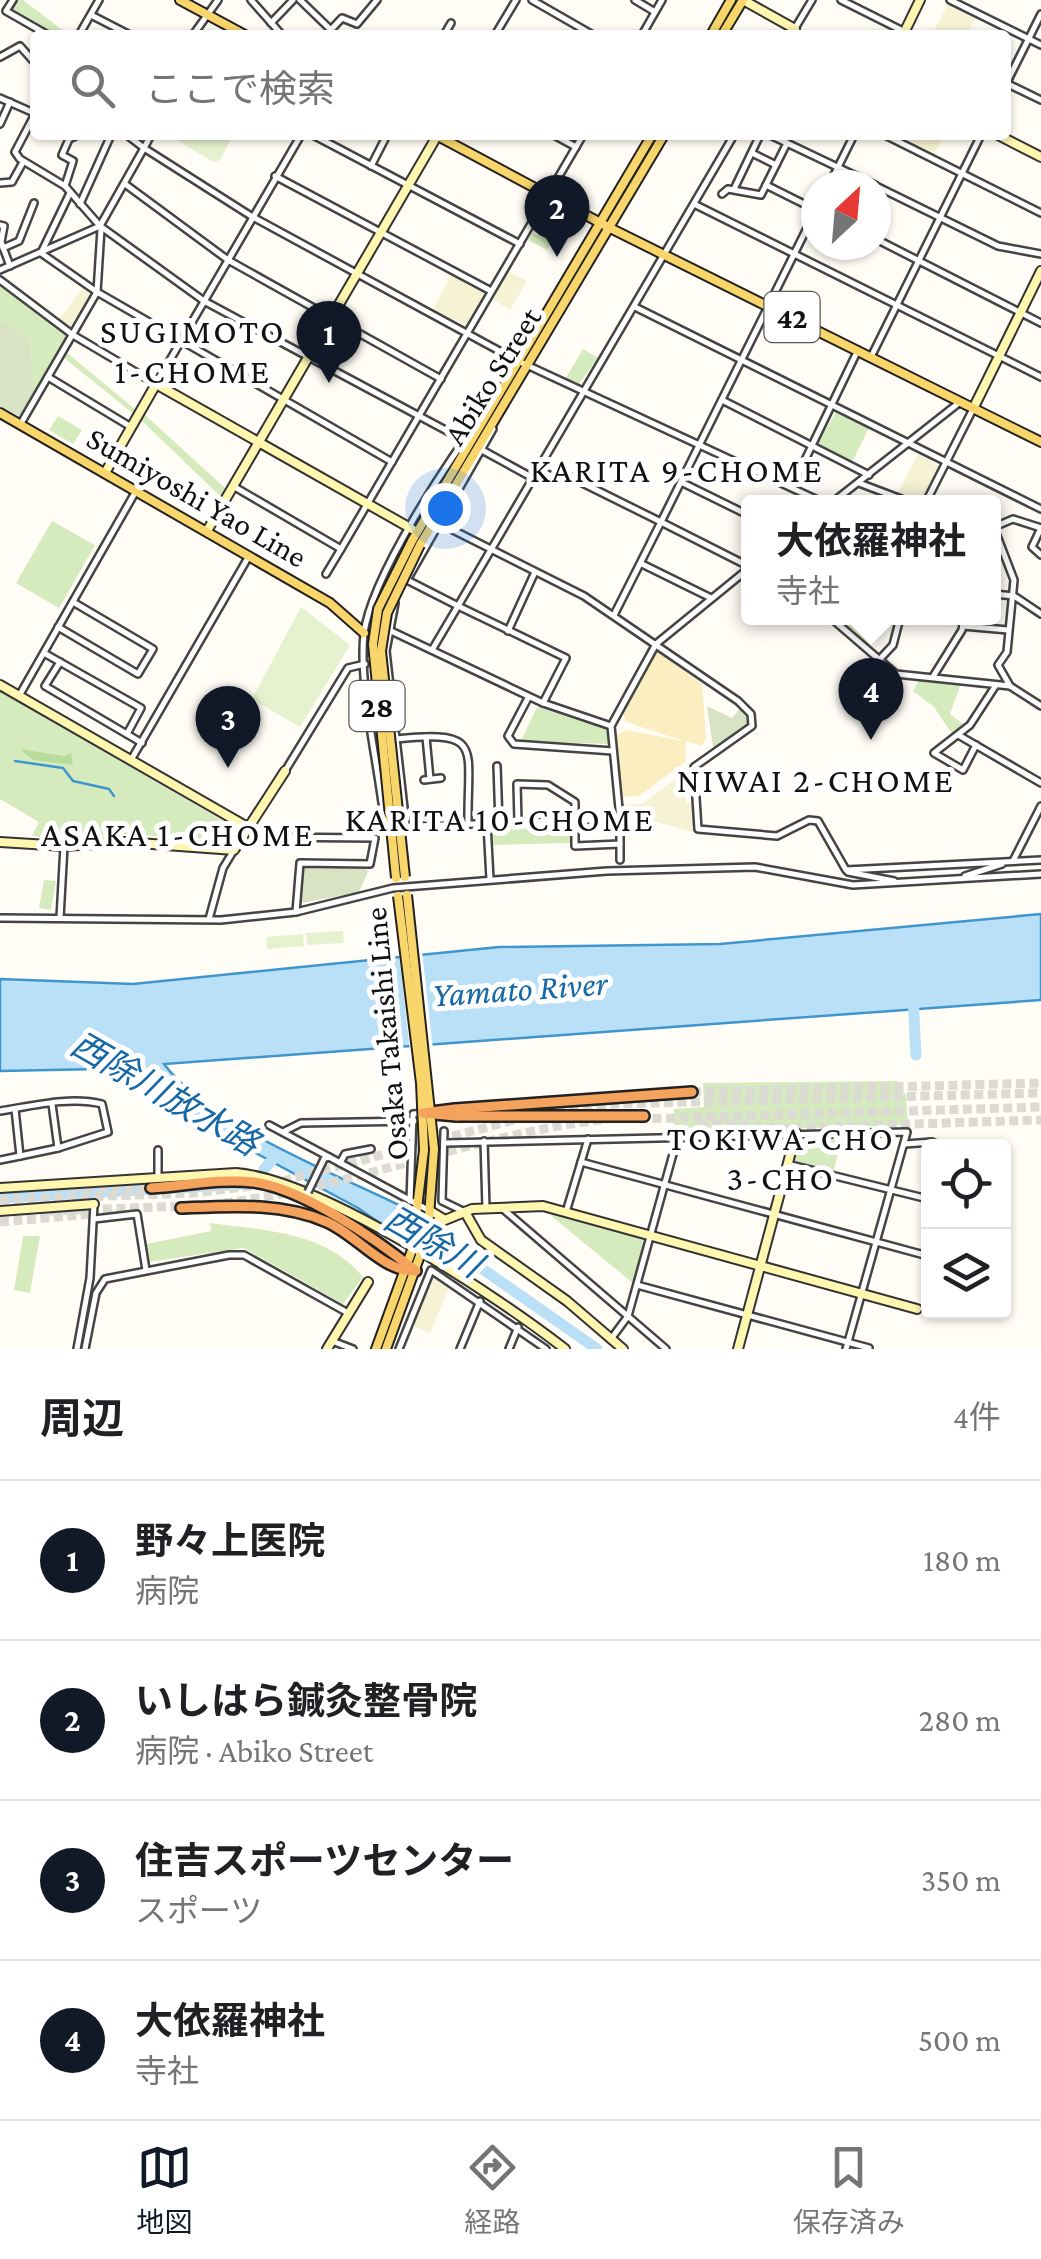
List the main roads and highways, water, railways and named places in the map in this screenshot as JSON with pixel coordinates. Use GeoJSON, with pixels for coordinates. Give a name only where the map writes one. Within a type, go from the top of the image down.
{"type":"FeatureCollection","features":[{"type":"Feature","properties":{"kind":"highway"},"geometry":{"type":"LineString","coordinates":[[433,1113],[692,1092]]}},
{"type":"Feature","properties":{"kind":"highway"},"geometry":{"type":"LineString","coordinates":[[456,1112],[644,1116]]}},
{"type":"Feature","properties":{"kind":"highway"},"geometry":{"type":"LineString","coordinates":[[155,1183],[237,1181],[268,1186],[346,1222],[410,1269]]}},
{"type":"Feature","properties":{"kind":"highway"},"geometry":{"type":"LineString","coordinates":[[181,1208],[255,1206],[314,1217],[410,1269]]}},
{"type":"Feature","properties":{"kind":"main road"},"geometry":{"type":"LineString","coordinates":[[180,0],[237,30]]}},
{"type":"Feature","properties":{"kind":"main road"},"geometry":{"type":"LineString","coordinates":[[714,30],[731,0]]}},
{"type":"Feature","properties":{"kind":"main road"},"geometry":{"type":"LineString","coordinates":[[725,30],[743,0]]}},
{"type":"Feature","properties":{"kind":"main road","name":"42"},"geometry":{"type":"LineString","coordinates":[[446,140],[605,226],[1041,442]]}},
{"type":"Feature","properties":{"kind":"main road","name":"Abiko Street"},"geometry":{"type":"LineString","coordinates":[[416,543],[511,395],[649,140]]}},
{"type":"Feature","properties":{"kind":"main road","name":"Abiko Street"},"geometry":{"type":"LineString","coordinates":[[605,226],[661,140]]}},
{"type":"Feature","properties":{"kind":"main road","name":"Abiko Street"},"geometry":{"type":"LineString","coordinates":[[402,887],[372,644],[378,609],[506,384],[525,364]]}},
{"type":"Feature","properties":{"kind":"main road","name":"Sumiyoshi Yao Line"},"geometry":{"type":"LineString","coordinates":[[0,413],[330,603],[364,633]]}},
{"type":"Feature","properties":{"kind":"main road","name":"Osaka Takaishi Line"},"geometry":{"type":"LineString","coordinates":[[376,1349],[417,1250],[433,1113],[402,887]]}},
{"type":"Feature","properties":{"kind":"main road","name":"Osaka Takaishi Line"},"geometry":{"type":"LineString","coordinates":[[386,1349],[410,1269]]}},
{"type":"Feature","properties":{"kind":"water"},"geometry":{"type":"Polygon","coordinates":[[[877,682],[889,694],[877,706],[865,694],[877,682]]]}},
{"type":"Feature","properties":{"kind":"water"},"geometry":{"type":"Polygon","coordinates":[[[1041,914],[1041,1000],[164,1064],[185,1087],[243,1128],[409,1210],[404,1240],[358,1208],[99,1069],[0,1071],[0,979],[133,984],[499,947],[720,944],[1041,914]]]}},
{"type":"Feature","properties":{"kind":"waterway"},"geometry":{"type":"LineString","coordinates":[[15,761],[63,768],[73,781],[109,789],[114,796]]}},
{"type":"Feature","properties":{"kind":"waterway"},"geometry":{"type":"LineString","coordinates":[[913,998],[916,1055]]}},
{"type":"Feature","properties":{"kind":"waterway","name":"西除川"},"geometry":{"type":"LineString","coordinates":[[264,1169],[276,1156]]}},
{"type":"Feature","properties":{"kind":"waterway","name":"西除川"},"geometry":{"type":"LineString","coordinates":[[0,1198],[243,1184]]}},
{"type":"Feature","properties":{"kind":"waterway","name":"西除川"},"geometry":{"type":"LineString","coordinates":[[394,1219],[464,1256],[597,1349]]}},
{"type":"Feature","properties":{"kind":"tunnel"},"geometry":{"type":"LineString","coordinates":[[692,1092],[1041,1083]]}},
{"type":"Feature","properties":{"kind":"tunnel"},"geometry":{"type":"LineString","coordinates":[[543,1113],[613,1104],[1041,1093]]}},
{"type":"Feature","properties":{"kind":"tunnel"},"geometry":{"type":"LineString","coordinates":[[639,1119],[1041,1107]]}},
{"type":"Feature","properties":{"kind":"tunnel"},"geometry":{"type":"LineString","coordinates":[[0,1200],[193,1193],[271,1184],[518,1119]]}},
{"type":"Feature","properties":{"kind":"tunnel"},"geometry":{"type":"LineString","coordinates":[[224,1203],[321,1185],[511,1136],[608,1119]]}},
{"type":"Feature","properties":{"kind":"tunnel"},"geometry":{"type":"LineString","coordinates":[[699,1122],[781,1128],[1041,1120]]}},
{"type":"Feature","properties":{"kind":"tunnel"},"geometry":{"type":"LineString","coordinates":[[58,1187],[151,1188]]}},
{"type":"Feature","properties":{"kind":"tunnel"},"geometry":{"type":"LineString","coordinates":[[49,1211],[188,1206]]}},
{"type":"Feature","properties":{"kind":"tunnel"},"geometry":{"type":"LineString","coordinates":[[0,1222],[93,1214]]}},
{"type":"Feature","properties":{"kind":"place","name":"いしはら鍼灸整骨院"},"geometry":{"type":"Point","coordinates":[557,257]}},
{"type":"Feature","properties":{"kind":"place","name":"野々上医院"},"geometry":{"type":"Point","coordinates":[329,383]}},
{"type":"Feature","properties":{"kind":"place","name":"大依羅神社"},"geometry":{"type":"Point","coordinates":[871,740]}},
{"type":"Feature","properties":{"kind":"place","name":"住吉スポーツセンター"},"geometry":{"type":"Point","coordinates":[228,768]}},
{"type":"Feature","properties":{"kind":"district","name":"SUGIMOTO 1-CHOME"},"geometry":{"type":"Point","coordinates":[193,351]}},
{"type":"Feature","properties":{"kind":"district","name":"KARITA 9-CHOME"},"geometry":{"type":"Point","coordinates":[677,470]}},
{"type":"Feature","properties":{"kind":"district","name":"NIWAI 2-CHOME"},"geometry":{"type":"Point","coordinates":[816,780]}},
{"type":"Feature","properties":{"kind":"district","name":"KARITA 10-CHOME"},"geometry":{"type":"Point","coordinates":[500,819]}},
{"type":"Feature","properties":{"kind":"district","name":"ASAKA 1-CHOME"},"geometry":{"type":"Point","coordinates":[178,834]}},
{"type":"Feature","properties":{"kind":"district","name":"TOKIWA-CHO 3-CHO"},"geometry":{"type":"Point","coordinates":[781,1158]}},
{"type":"Feature","properties":{"kind":"water label","name":"Yamato River"},"geometry":{"type":"Point","coordinates":[520,989]}},
{"type":"Feature","properties":{"kind":"water label","name":"西除川放水路"},"geometry":{"type":"Point","coordinates":[165,1094]}}]}
